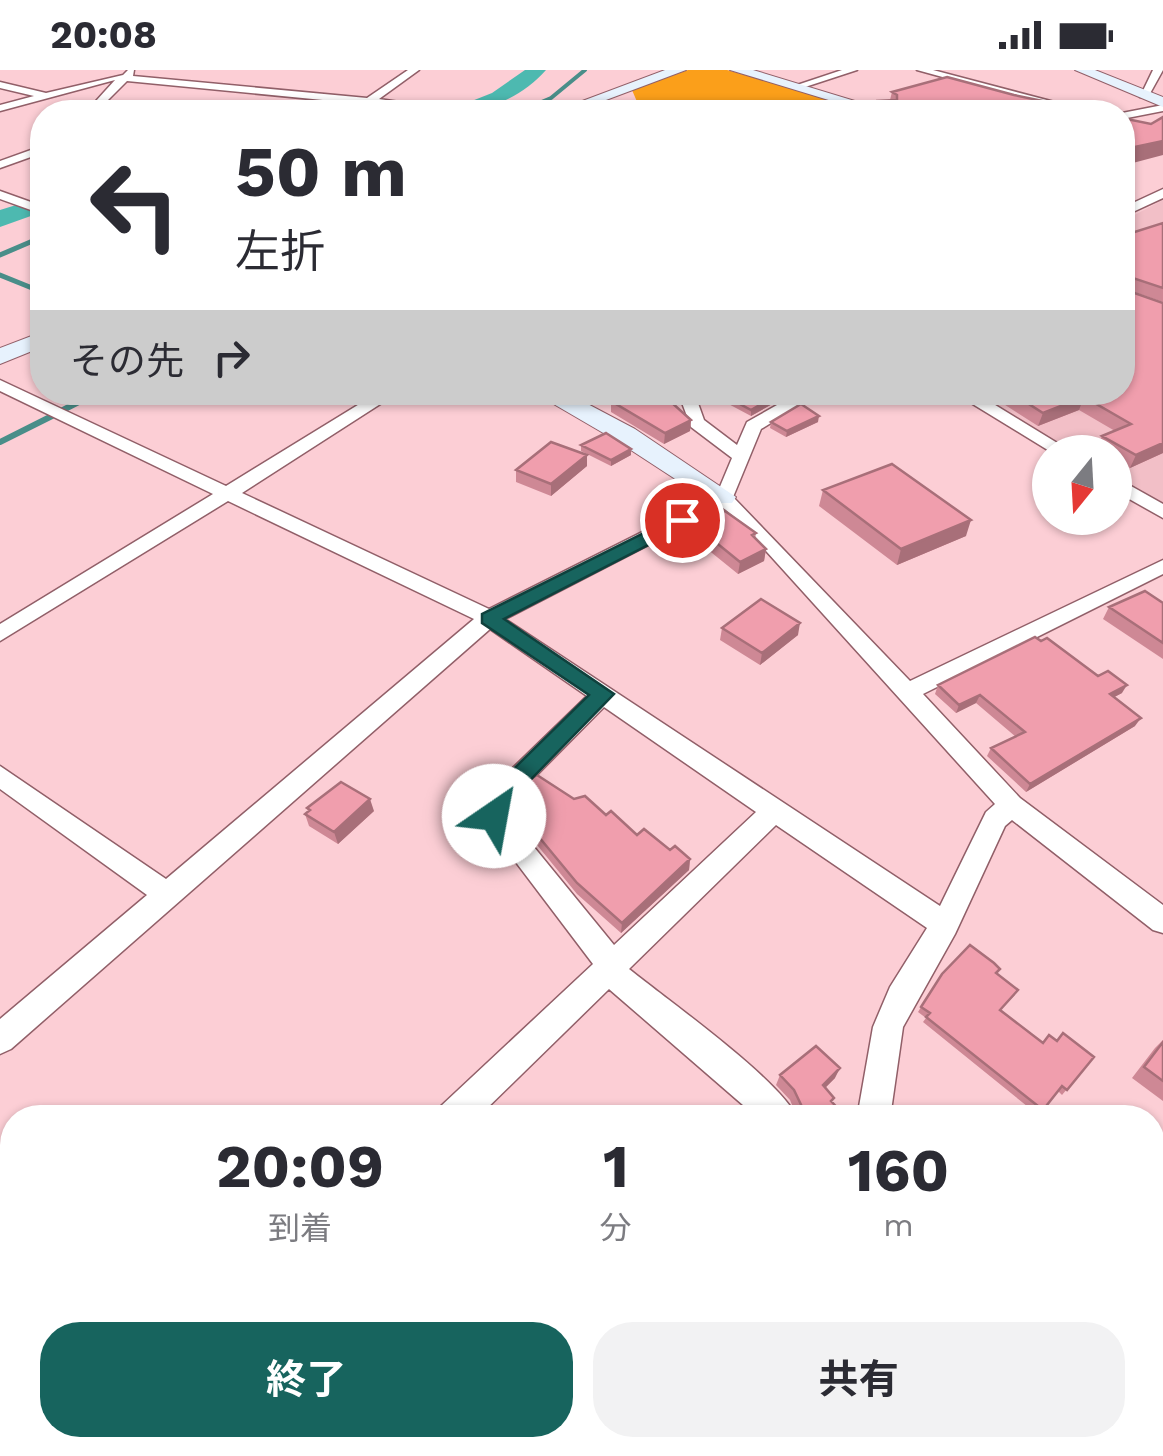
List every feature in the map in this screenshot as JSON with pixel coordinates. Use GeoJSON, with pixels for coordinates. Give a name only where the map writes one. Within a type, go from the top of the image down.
{"type":"FeatureCollection","features":[{"type":"Feature","properties":{"kind":"street"},"geometry":{"type":"LineString","coordinates":[[102,100],[136,70]]}},
{"type":"Feature","properties":{"kind":"street"},"geometry":{"type":"LineString","coordinates":[[371,100],[414,70]]}},
{"type":"Feature","properties":{"kind":"street"},"geometry":{"type":"LineString","coordinates":[[595,100],[679,70]]}},
{"type":"Feature","properties":{"kind":"street"},"geometry":{"type":"LineString","coordinates":[[737,70],[844,100]]}},
{"type":"Feature","properties":{"kind":"street"},"geometry":{"type":"LineString","coordinates":[[800,86],[852,70]]}},
{"type":"Feature","properties":{"kind":"street"},"geometry":{"type":"LineString","coordinates":[[922,70],[1036,100]]}},
{"type":"Feature","properties":{"kind":"street"},"geometry":{"type":"LineString","coordinates":[[1082,70],[1163,104]]}},
{"type":"Feature","properties":{"kind":"street"},"geometry":{"type":"LineString","coordinates":[[1144,96],[1158,70]]}},
{"type":"Feature","properties":{"kind":"street"},"geometry":{"type":"LineString","coordinates":[[0,108],[103,79],[123,78],[359,100]]}},
{"type":"Feature","properties":{"kind":"street"},"geometry":{"type":"LineString","coordinates":[[0,85],[43,96]]}},
{"type":"Feature","properties":{"kind":"street"},"geometry":{"type":"LineString","coordinates":[[1135,112],[1163,104]]}},
{"type":"Feature","properties":{"kind":"street"},"geometry":{"type":"LineString","coordinates":[[0,165],[30,154]]}},
{"type":"Feature","properties":{"kind":"street"},"geometry":{"type":"LineString","coordinates":[[1135,207],[1163,193]]}},
{"type":"Feature","properties":{"kind":"street"},"geometry":{"type":"LineString","coordinates":[[6,197],[30,206]]}},
{"type":"Feature","properties":{"kind":"street"},"geometry":{"type":"LineString","coordinates":[[0,357],[30,343]]}},
{"type":"Feature","properties":{"kind":"street"},"geometry":{"type":"LineString","coordinates":[[0,385],[30,399]]}},
{"type":"Feature","properties":{"kind":"street"},"geometry":{"type":"LineString","coordinates":[[42,405],[489,618],[945,925]]}},
{"type":"Feature","properties":{"kind":"street"},"geometry":{"type":"LineString","coordinates":[[0,634],[370,405]]}},
{"type":"Feature","properties":{"kind":"street"},"geometry":{"type":"LineString","coordinates":[[570,405],[611,426],[745,516],[1012,805],[1163,921]]}},
{"type":"Feature","properties":{"kind":"street"},"geometry":{"type":"LineString","coordinates":[[688,405],[691,420],[739,455]]}},
{"type":"Feature","properties":{"kind":"street"},"geometry":{"type":"LineString","coordinates":[[0,1040],[489,618],[722,497],[753,426],[790,405]]}},
{"type":"Feature","properties":{"kind":"street"},"geometry":{"type":"LineString","coordinates":[[983,405],[1034,435]]}},
{"type":"Feature","properties":{"kind":"street"},"geometry":{"type":"LineString","coordinates":[[1132,493],[1163,512]]}},
{"type":"Feature","properties":{"kind":"street"},"geometry":{"type":"LineString","coordinates":[[909,691],[1163,566]]}},
{"type":"Feature","properties":{"kind":"street"},"geometry":{"type":"LineString","coordinates":[[603,694],[492,808],[498,824],[618,978],[769,1105]]}},
{"type":"Feature","properties":{"kind":"street"},"geometry":{"type":"LineString","coordinates":[[0,776],[166,894]]}},
{"type":"Feature","properties":{"kind":"street"},"geometry":{"type":"LineString","coordinates":[[875,1105],[888,1027],[901,997],[945,925],[994,819],[1012,805]]}},
{"type":"Feature","properties":{"kind":"street"},"geometry":{"type":"LineString","coordinates":[[466,1105],[774,812]]}},
{"type":"Feature","properties":{"kind":"shaded area"},"geometry":{"type":"Polygon","coordinates":[[[688,70],[727,70],[833,100],[636,100],[632,90],[688,70]]]}},
{"type":"Feature","properties":{"kind":"shaded area"},"geometry":{"type":"Polygon","coordinates":[[[1163,200],[1163,503],[1132,485],[1132,435],[1046,435],[993,405],[1135,405],[1135,215],[1163,200]]]}},
{"type":"Feature","properties":{"kind":"building"},"geometry":{"type":"Polygon","coordinates":[[[947,77],[1038,100],[897,100],[892,92],[947,77]]]}},
{"type":"Feature","properties":{"kind":"building"},"geometry":{"type":"Polygon","coordinates":[[[1163,117],[1163,141],[1135,147],[1135,121],[1151,124],[1163,117]]]}},
{"type":"Feature","properties":{"kind":"building"},"geometry":{"type":"Polygon","coordinates":[[[1163,223],[1163,288],[1135,279],[1135,232],[1163,223]]]}},
{"type":"Feature","properties":{"kind":"building"},"geometry":{"type":"Polygon","coordinates":[[[1135,293],[1163,303],[1163,443],[1136,455],[1132,453],[1132,435],[1104,435],[1131,424],[1098,405],[1135,405],[1135,293]]]}},
{"type":"Feature","properties":{"kind":"building"},"geometry":{"type":"Polygon","coordinates":[[[618,405],[674,405],[691,420],[665,433],[618,405]]]}},
{"type":"Feature","properties":{"kind":"building"},"geometry":{"type":"Polygon","coordinates":[[[799,405],[819,416],[787,431],[771,422],[799,405]]]}},
{"type":"Feature","properties":{"kind":"building"},"geometry":{"type":"Polygon","coordinates":[[[1030,405],[1064,405],[1043,413],[1030,405]]]}},
{"type":"Feature","properties":{"kind":"building"},"geometry":{"type":"Polygon","coordinates":[[[606,433],[631,449],[611,460],[581,445],[606,433]]]}},
{"type":"Feature","properties":{"kind":"building"},"geometry":{"type":"Polygon","coordinates":[[[551,442],[587,455],[551,484],[516,470],[551,442]]]}},
{"type":"Feature","properties":{"kind":"building"},"geometry":{"type":"Polygon","coordinates":[[[892,464],[971,520],[901,549],[823,490],[892,464]]]}},
{"type":"Feature","properties":{"kind":"building"},"geometry":{"type":"Polygon","coordinates":[[[725,511],[756,533],[752,535],[766,549],[740,562],[692,523],[725,511]]]}},
{"type":"Feature","properties":{"kind":"building"},"geometry":{"type":"Polygon","coordinates":[[[1145,591],[1163,603],[1163,643],[1109,607],[1145,591]]]}},
{"type":"Feature","properties":{"kind":"building"},"geometry":{"type":"Polygon","coordinates":[[[761,599],[800,623],[762,653],[722,628],[761,599]]]}},
{"type":"Feature","properties":{"kind":"building"},"geometry":{"type":"Polygon","coordinates":[[[1035,637],[1041,641],[1047,638],[1098,676],[1108,671],[1127,685],[1110,694],[1141,718],[1030,784],[991,748],[1025,732],[980,695],[959,705],[938,685],[1035,637]]]}},
{"type":"Feature","properties":{"kind":"building"},"geometry":{"type":"Polygon","coordinates":[[[537,775],[574,799],[585,796],[606,815],[611,811],[637,835],[644,829],[670,850],[675,846],[690,859],[622,923],[577,883],[510,802],[518,787],[537,775]]]}},
{"type":"Feature","properties":{"kind":"building"},"geometry":{"type":"Polygon","coordinates":[[[341,782],[370,799],[334,832],[305,814],[310,810],[307,808],[341,782]]]}},
{"type":"Feature","properties":{"kind":"building"},"geometry":{"type":"Polygon","coordinates":[[[970,945],[994,963],[1000,969],[996,973],[1018,990],[1000,1010],[1043,1043],[1049,1035],[1057,1041],[1063,1033],[1094,1057],[1067,1090],[1062,1086],[1047,1105],[1037,1105],[926,1017],[930,1013],[921,1007],[942,974],[970,945]]]}},
{"type":"Feature","properties":{"kind":"building"},"geometry":{"type":"Polygon","coordinates":[[[1163,1042],[1163,1081],[1144,1067],[1163,1042]]]}},
{"type":"Feature","properties":{"kind":"building"},"geometry":{"type":"Polygon","coordinates":[[[816,1046],[840,1068],[823,1085],[835,1105],[801,1105],[780,1075],[816,1046]]]}},
{"type":"Feature","properties":{"kind":"waterway"},"geometry":{"type":"LineString","coordinates":[[490,100],[537,70]]}},
{"type":"Feature","properties":{"kind":"waterway"},"geometry":{"type":"LineString","coordinates":[[546,100],[585,70]]}},
{"type":"Feature","properties":{"kind":"waterway"},"geometry":{"type":"LineString","coordinates":[[0,219],[30,208]]}},
{"type":"Feature","properties":{"kind":"waterway"},"geometry":{"type":"LineString","coordinates":[[0,255],[30,242]]}},
{"type":"Feature","properties":{"kind":"waterway"},"geometry":{"type":"LineString","coordinates":[[0,275],[30,287]]}},
{"type":"Feature","properties":{"kind":"waterway"},"geometry":{"type":"LineString","coordinates":[[63,410],[73,405]]}},
{"type":"Feature","properties":{"kind":"waterway"},"geometry":{"type":"LineString","coordinates":[[0,442],[52,416]]}},
{"type":"Feature","properties":{"kind":"route"},"geometry":{"type":"LineString","coordinates":[[494,816],[492,808],[498,799],[603,694],[489,618],[682,520]]}}]}
